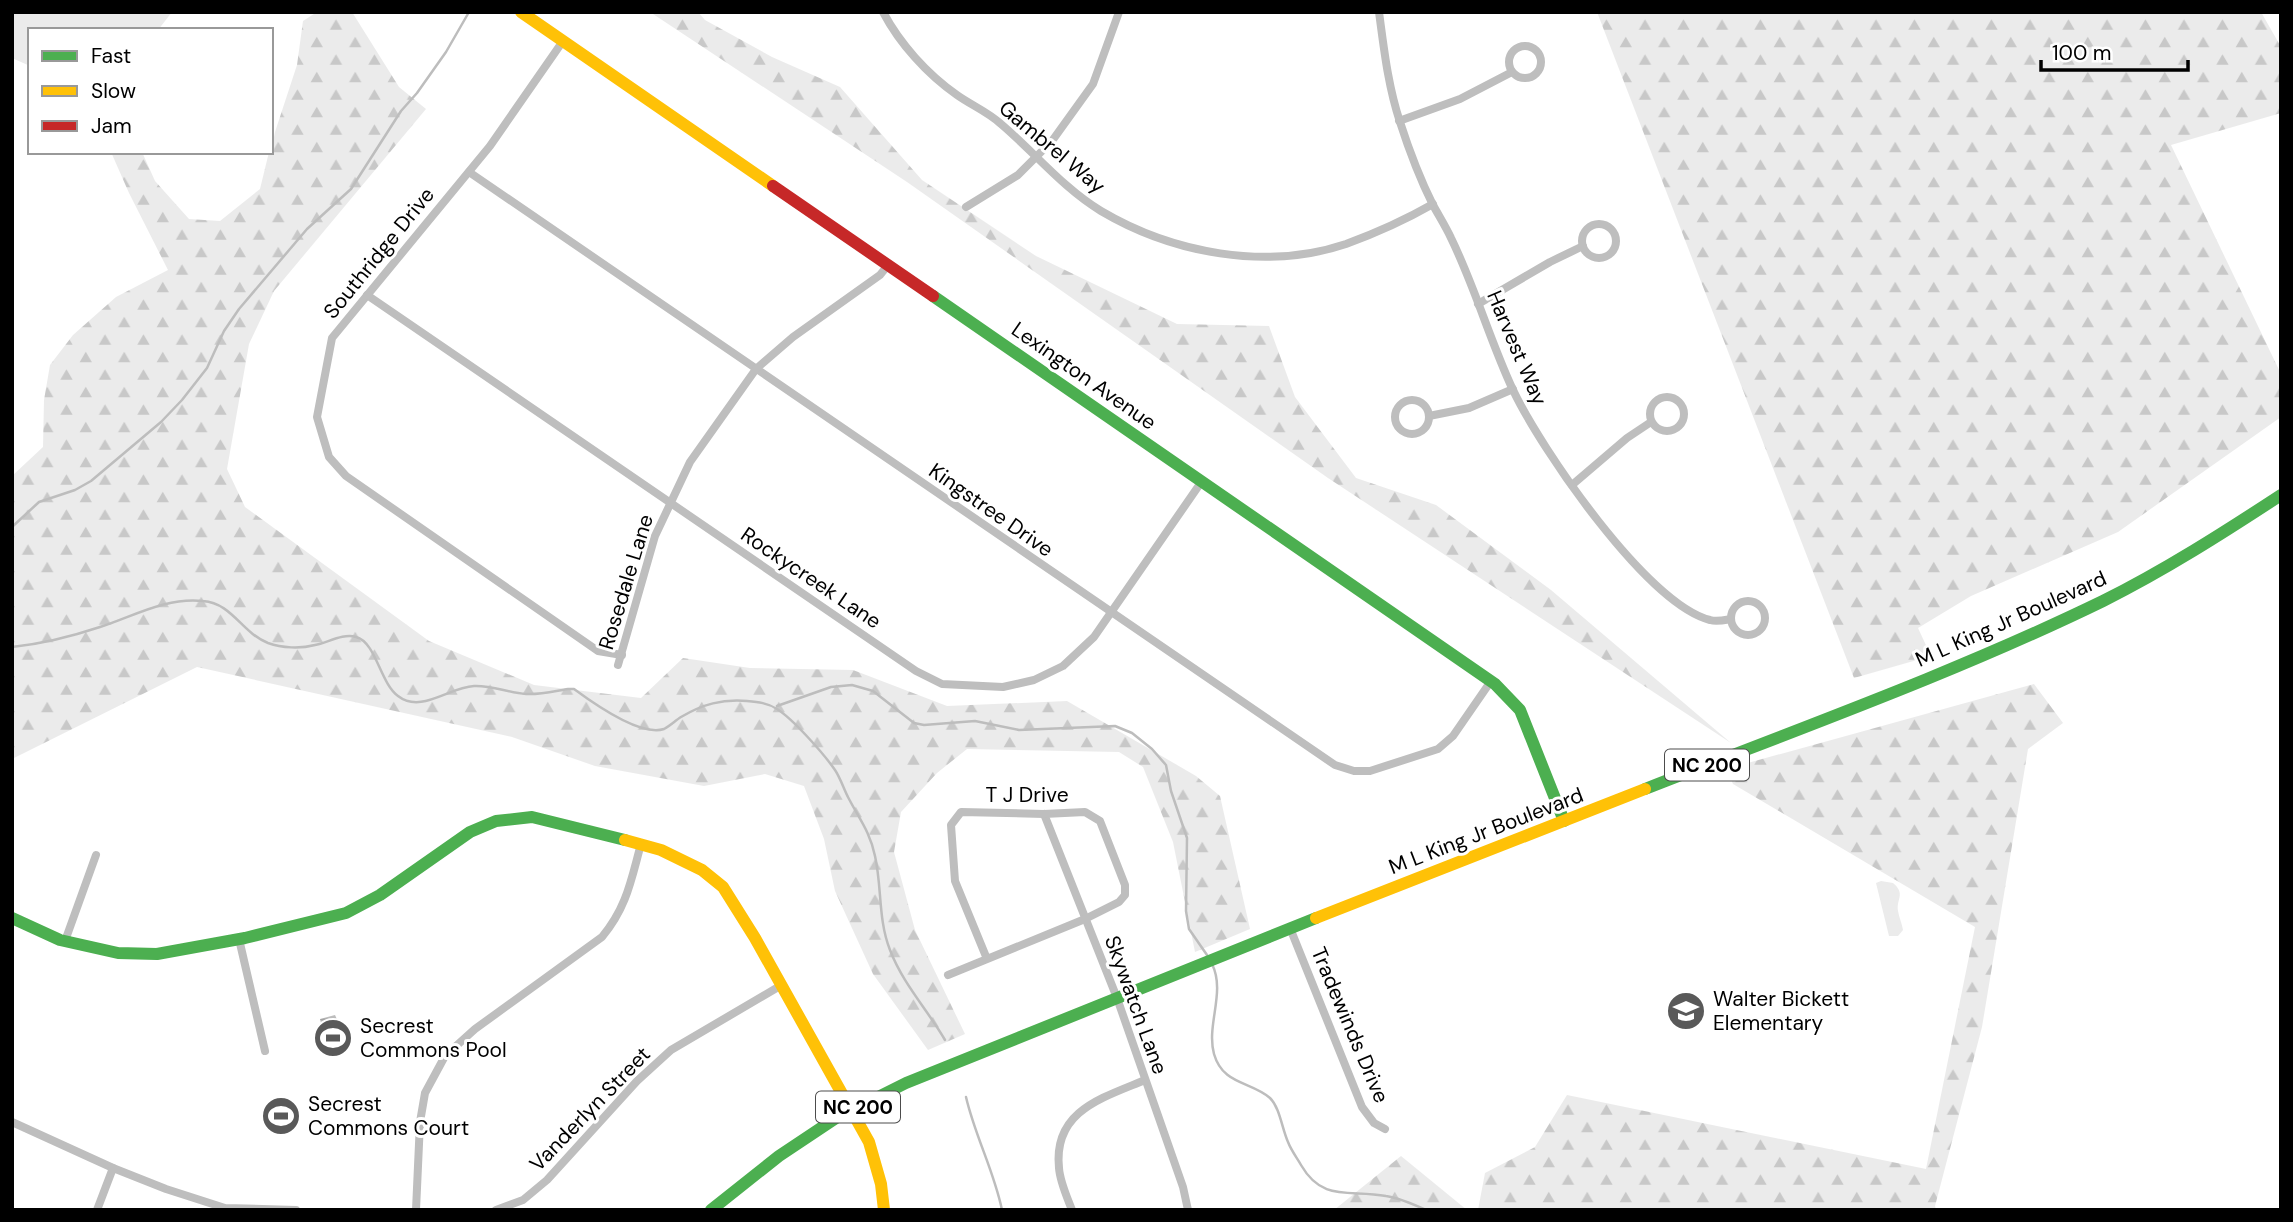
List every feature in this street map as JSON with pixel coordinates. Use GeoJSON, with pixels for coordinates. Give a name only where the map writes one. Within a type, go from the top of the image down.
{"type":"FeatureCollection","features":[{"type":"Feature","properties":{"kind":"street","name":"Lexington Avenue"},"geometry":{"type":"LineString","coordinates":[[522,12],[1491,681],[1520,709],[1564,821]]}},
{"type":"Feature","properties":{"kind":"street","name":"Gambrel Way"},"geometry":{"type":"LineString","coordinates":[[883,12],[915,58],[954,93],[998,121],[1060,180],[1099,210],[1144,233],[1188,248],[1235,255],[1276,256],[1344,245],[1398,223],[1433,204]]}},
{"type":"Feature","properties":{"kind":"street"},"geometry":{"type":"LineString","coordinates":[[966,207],[1018,175],[1052,141],[1093,84],[1119,12]]}},
{"type":"Feature","properties":{"kind":"street","name":"Harvest Way"},"geometry":{"type":"LineString","coordinates":[[1379,12],[1399,121],[1513,389],[1532,427],[1559,470],[1598,521],[1668,594],[1693,612],[1712,621],[1731,619]]}},
{"type":"Feature","properties":{"kind":"street","name":"Southridge Drive"},"geometry":{"type":"LineString","coordinates":[[563,41],[490,146],[332,338],[317,417],[329,457],[346,476],[598,651],[622,655]]}},
{"type":"Feature","properties":{"kind":"street"},"geometry":{"type":"LineString","coordinates":[[1528,46],[1537,51],[1542,61],[1536,75],[1526,79],[1512,72],[1510,56],[1517,48],[1528,46]]}},
{"type":"Feature","properties":{"kind":"street"},"geometry":{"type":"LineString","coordinates":[[1399,121],[1460,99],[1512,72]]}},
{"type":"Feature","properties":{"kind":"street","name":"Kingstree Drive"},"geometry":{"type":"LineString","coordinates":[[469,172],[1335,765],[1353,771],[1370,771],[1438,749],[1453,736],[1491,681]]}},
{"type":"Feature","properties":{"kind":"street"},"geometry":{"type":"LineString","coordinates":[[1594,224],[1605,225],[1613,233],[1615,243],[1605,256],[1590,255],[1583,246],[1583,235],[1594,224]]}},
{"type":"Feature","properties":{"kind":"street"},"geometry":{"type":"LineString","coordinates":[[1478,304],[1583,246]]}},
{"type":"Feature","properties":{"kind":"street","name":"Rosedale Lane"},"geometry":{"type":"LineString","coordinates":[[618,665],[655,536],[690,461],[756,369],[793,337],[880,275],[888,265]]}},
{"type":"Feature","properties":{"kind":"street","name":"Rockycreek Lane"},"geometry":{"type":"LineString","coordinates":[[367,295],[916,671],[942,684],[1003,687],[1034,680],[1063,666],[1094,637],[1202,481]]}},
{"type":"Feature","properties":{"kind":"street"},"geometry":{"type":"LineString","coordinates":[[1429,416],[1469,408],[1513,389]]}},
{"type":"Feature","properties":{"kind":"street"},"geometry":{"type":"LineString","coordinates":[[1660,398],[1671,398],[1683,410],[1682,421],[1670,431],[1659,430],[1651,422],[1650,411],[1660,398]]}},
{"type":"Feature","properties":{"kind":"street"},"geometry":{"type":"LineString","coordinates":[[1409,401],[1420,402],[1429,416],[1429,422],[1423,430],[1413,434],[1399,428],[1396,418],[1399,407],[1409,401]]}},
{"type":"Feature","properties":{"kind":"street"},"geometry":{"type":"LineString","coordinates":[[1572,485],[1627,438],[1651,422]]}},
{"type":"Feature","properties":{"kind":"street","name":"M L King Jr Boulevard"},"geometry":{"type":"LineString","coordinates":[[712,1210],[779,1156],[850,1111],[906,1083],[1290,928],[1993,651],[2104,600],[2205,545],[2281,495]]}},
{"type":"Feature","properties":{"kind":"street","name":"Harvest Way"},"geometry":{"type":"LineString","coordinates":[[1747,601],[1762,608],[1765,618],[1761,628],[1752,634],[1741,633],[1731,619],[1737,605],[1747,601]]}},
{"type":"Feature","properties":{"kind":"street","name":"T J Drive"},"geometry":{"type":"LineString","coordinates":[[948,975],[1085,919],[1119,902],[1125,895],[1125,885],[1100,821],[1085,812],[961,812],[951,825],[955,880],[987,959]]}},
{"type":"Feature","properties":{"kind":"street","name":"Skywatch Lane"},"geometry":{"type":"LineString","coordinates":[[1044,814],[1117,998],[1183,1187],[1188,1210]]}},
{"type":"Feature","properties":{"kind":"street"},"geometry":{"type":"LineString","coordinates":[[12,918],[65,941],[117,954],[157,954],[239,939],[346,913],[380,895],[470,832],[496,821],[532,817],[588,829],[661,850],[702,870],[723,887],[755,938],[869,1142],[881,1184],[884,1210]]}},
{"type":"Feature","properties":{"kind":"street"},"geometry":{"type":"LineString","coordinates":[[416,1210],[420,1122],[425,1093],[445,1056],[475,1029],[602,937],[618,918],[641,844]]}},
{"type":"Feature","properties":{"kind":"street"},"geometry":{"type":"LineString","coordinates":[[65,941],[96,855]]}},
{"type":"Feature","properties":{"kind":"street","name":"Tradewinds Drive"},"geometry":{"type":"LineString","coordinates":[[1290,928],[1362,1107],[1374,1123],[1385,1129]]}},
{"type":"Feature","properties":{"kind":"street"},"geometry":{"type":"LineString","coordinates":[[239,939],[265,1051]]}},
{"type":"Feature","properties":{"kind":"street","name":"Vanderlyn Street"},"geometry":{"type":"LineString","coordinates":[[496,1210],[523,1200],[547,1180],[629,1090],[671,1050],[780,986]]}},
{"type":"Feature","properties":{"kind":"street"},"geometry":{"type":"LineString","coordinates":[[1072,1210],[1059,1171],[1058,1149],[1062,1135],[1077,1113],[1095,1101],[1145,1080]]}},
{"type":"Feature","properties":{"kind":"street"},"geometry":{"type":"LineString","coordinates":[[12,1122],[113,1168],[225,1208],[296,1210]]}},
{"type":"Feature","properties":{"kind":"street"},"geometry":{"type":"LineString","coordinates":[[97,1210],[113,1168]]}},
{"type":"Feature","properties":{"kind":"green space"},"geometry":{"type":"Polygon","coordinates":[[[12,12],[172,12],[160,28],[28,28],[28,65],[12,58],[12,12]]]}},
{"type":"Feature","properties":{"kind":"green space"},"geometry":{"type":"Polygon","coordinates":[[[317,12],[352,12],[399,87],[426,109],[274,291],[249,344],[227,469],[245,507],[429,641],[534,685],[641,698],[683,658],[750,668],[853,670],[947,706],[1067,701],[1196,776],[1220,796],[1250,929],[1195,952],[1173,842],[1143,767],[1119,752],[967,749],[937,773],[901,812],[894,852],[915,930],[965,1034],[928,1050],[873,974],[835,891],[824,839],[804,786],[765,774],[704,786],[595,766],[512,737],[197,667],[12,759],[12,476],[43,447],[44,400],[50,365],[73,335],[116,297],[168,270],[112,154],[143,154],[155,181],[189,219],[220,221],[260,189],[269,154],[273,154],[275,132],[297,65],[303,21],[317,12]]]}},
{"type":"Feature","properties":{"kind":"green space"},"geometry":{"type":"Polygon","coordinates":[[[650,12],[698,12],[705,20],[772,57],[840,87],[922,180],[1036,256],[1177,324],[1269,326],[1295,397],[1356,478],[1436,505],[1551,590],[1731,743],[1328,478],[907,182],[650,12]]]}},
{"type":"Feature","properties":{"kind":"green space"},"geometry":{"type":"Polygon","coordinates":[[[1597,12],[2261,12],[2281,47],[2281,113],[2171,145],[2281,374],[2281,417],[2118,532],[1971,596],[1918,628],[1931,656],[1854,678],[1597,12]]]}},
{"type":"Feature","properties":{"kind":"green space"},"geometry":{"type":"Polygon","coordinates":[[[2034,684],[2063,723],[2028,749],[1982,1027],[1936,1210],[1478,1210],[1485,1173],[1535,1147],[1567,1095],[1926,1169],[1975,927],[1733,784],[1726,769],[2034,684]]]}},
{"type":"Feature","properties":{"kind":"green space"},"geometry":{"type":"Polygon","coordinates":[[[1876,883],[1893,883],[1899,890],[1898,911],[1903,930],[1898,936],[1889,936],[1876,883]]]}},
{"type":"Feature","properties":{"kind":"green space","name":"Secrest Commons Court"},"geometry":{"type":"Polygon","coordinates":[[[281,1097],[300,1117],[280,1135],[262,1115],[281,1097]]]}},
{"type":"Feature","properties":{"kind":"green space"},"geometry":{"type":"Polygon","coordinates":[[[1401,1156],[1467,1210],[1334,1210],[1401,1156]]]}},
{"type":"Feature","properties":{"kind":"shaded area","name":"Secrest Commons Pool"},"geometry":{"type":"Polygon","coordinates":[[[335,1015],[340,1026],[343,1047],[328,1051],[320,1019],[335,1015]]]}},
{"type":"Feature","properties":{"kind":"waterway"},"geometry":{"type":"LineString","coordinates":[[12,527],[39,502],[75,490],[91,481],[161,422],[182,400],[207,368],[224,331],[239,309],[307,229],[351,189],[401,111],[446,52],[469,12]]}},
{"type":"Feature","properties":{"kind":"waterway"},"geometry":{"type":"LineString","coordinates":[[12,647],[79,634],[150,608],[176,602],[203,601],[222,607],[259,638],[273,645],[303,647],[351,636],[363,640],[392,690],[407,701],[426,701],[474,686],[526,694],[574,689],[630,724],[654,730],[664,729],[689,712],[713,703],[738,701],[770,705],[799,728],[824,755],[839,777],[873,848],[884,927],[890,950],[908,985],[945,1040]]}},
{"type":"Feature","properties":{"kind":"waterway"},"geometry":{"type":"LineString","coordinates":[[777,706],[831,687],[852,685],[873,691],[914,723],[924,725],[975,721],[1019,730],[1115,726],[1132,733],[1166,765],[1171,791],[1187,838],[1186,911],[1189,929],[1207,955]]}},
{"type":"Feature","properties":{"kind":"waterway"},"geometry":{"type":"LineString","coordinates":[[1212,964],[1217,986],[1212,1043],[1218,1064],[1230,1077],[1270,1098],[1291,1148],[1309,1177],[1328,1190],[1391,1197],[1426,1210]]}},
{"type":"Feature","properties":{"kind":"waterway"},"geometry":{"type":"LineString","coordinates":[[966,1097],[1002,1210]]}},
{"type":"Feature","properties":{"kind":"traffic: fast"},"geometry":{"type":"LineString","coordinates":[[933,296],[1495,684],[1520,710],[1564,821]]}},
{"type":"Feature","properties":{"kind":"traffic: fast"},"geometry":{"type":"LineString","coordinates":[[1645,789],[1876,700],[2047,627],[2149,577],[2281,495]]}},
{"type":"Feature","properties":{"kind":"traffic: fast"},"geometry":{"type":"LineString","coordinates":[[12,918],[60,940],[118,953],[157,954],[245,938],[346,913],[380,895],[470,832],[496,821],[532,817],[625,840]]}},
{"type":"Feature","properties":{"kind":"traffic: fast"},"geometry":{"type":"LineString","coordinates":[[711,1210],[779,1156],[836,1118],[906,1083],[1316,918]]}},
{"type":"Feature","properties":{"kind":"traffic: slow"},"geometry":{"type":"LineString","coordinates":[[521,12],[773,186]]}},
{"type":"Feature","properties":{"kind":"traffic: slow"},"geometry":{"type":"LineString","coordinates":[[1316,918],[1645,789]]}},
{"type":"Feature","properties":{"kind":"traffic: slow"},"geometry":{"type":"LineString","coordinates":[[625,840],[661,850],[702,870],[723,887],[755,938],[869,1142],[881,1184],[884,1210]]}},
{"type":"Feature","properties":{"kind":"traffic: jam"},"geometry":{"type":"LineString","coordinates":[[773,186],[933,296]]}},
{"type":"Feature","properties":{"kind":"place","name":"Walter Bickett Elementary"},"geometry":{"type":"Point","coordinates":[1686,1011]}},
{"type":"Feature","properties":{"kind":"place","name":"Secrest Commons Pool"},"geometry":{"type":"Point","coordinates":[333,1038]}},
{"type":"Feature","properties":{"kind":"place","name":"Secrest Commons Court"},"geometry":{"type":"Point","coordinates":[281,1116]}}]}
